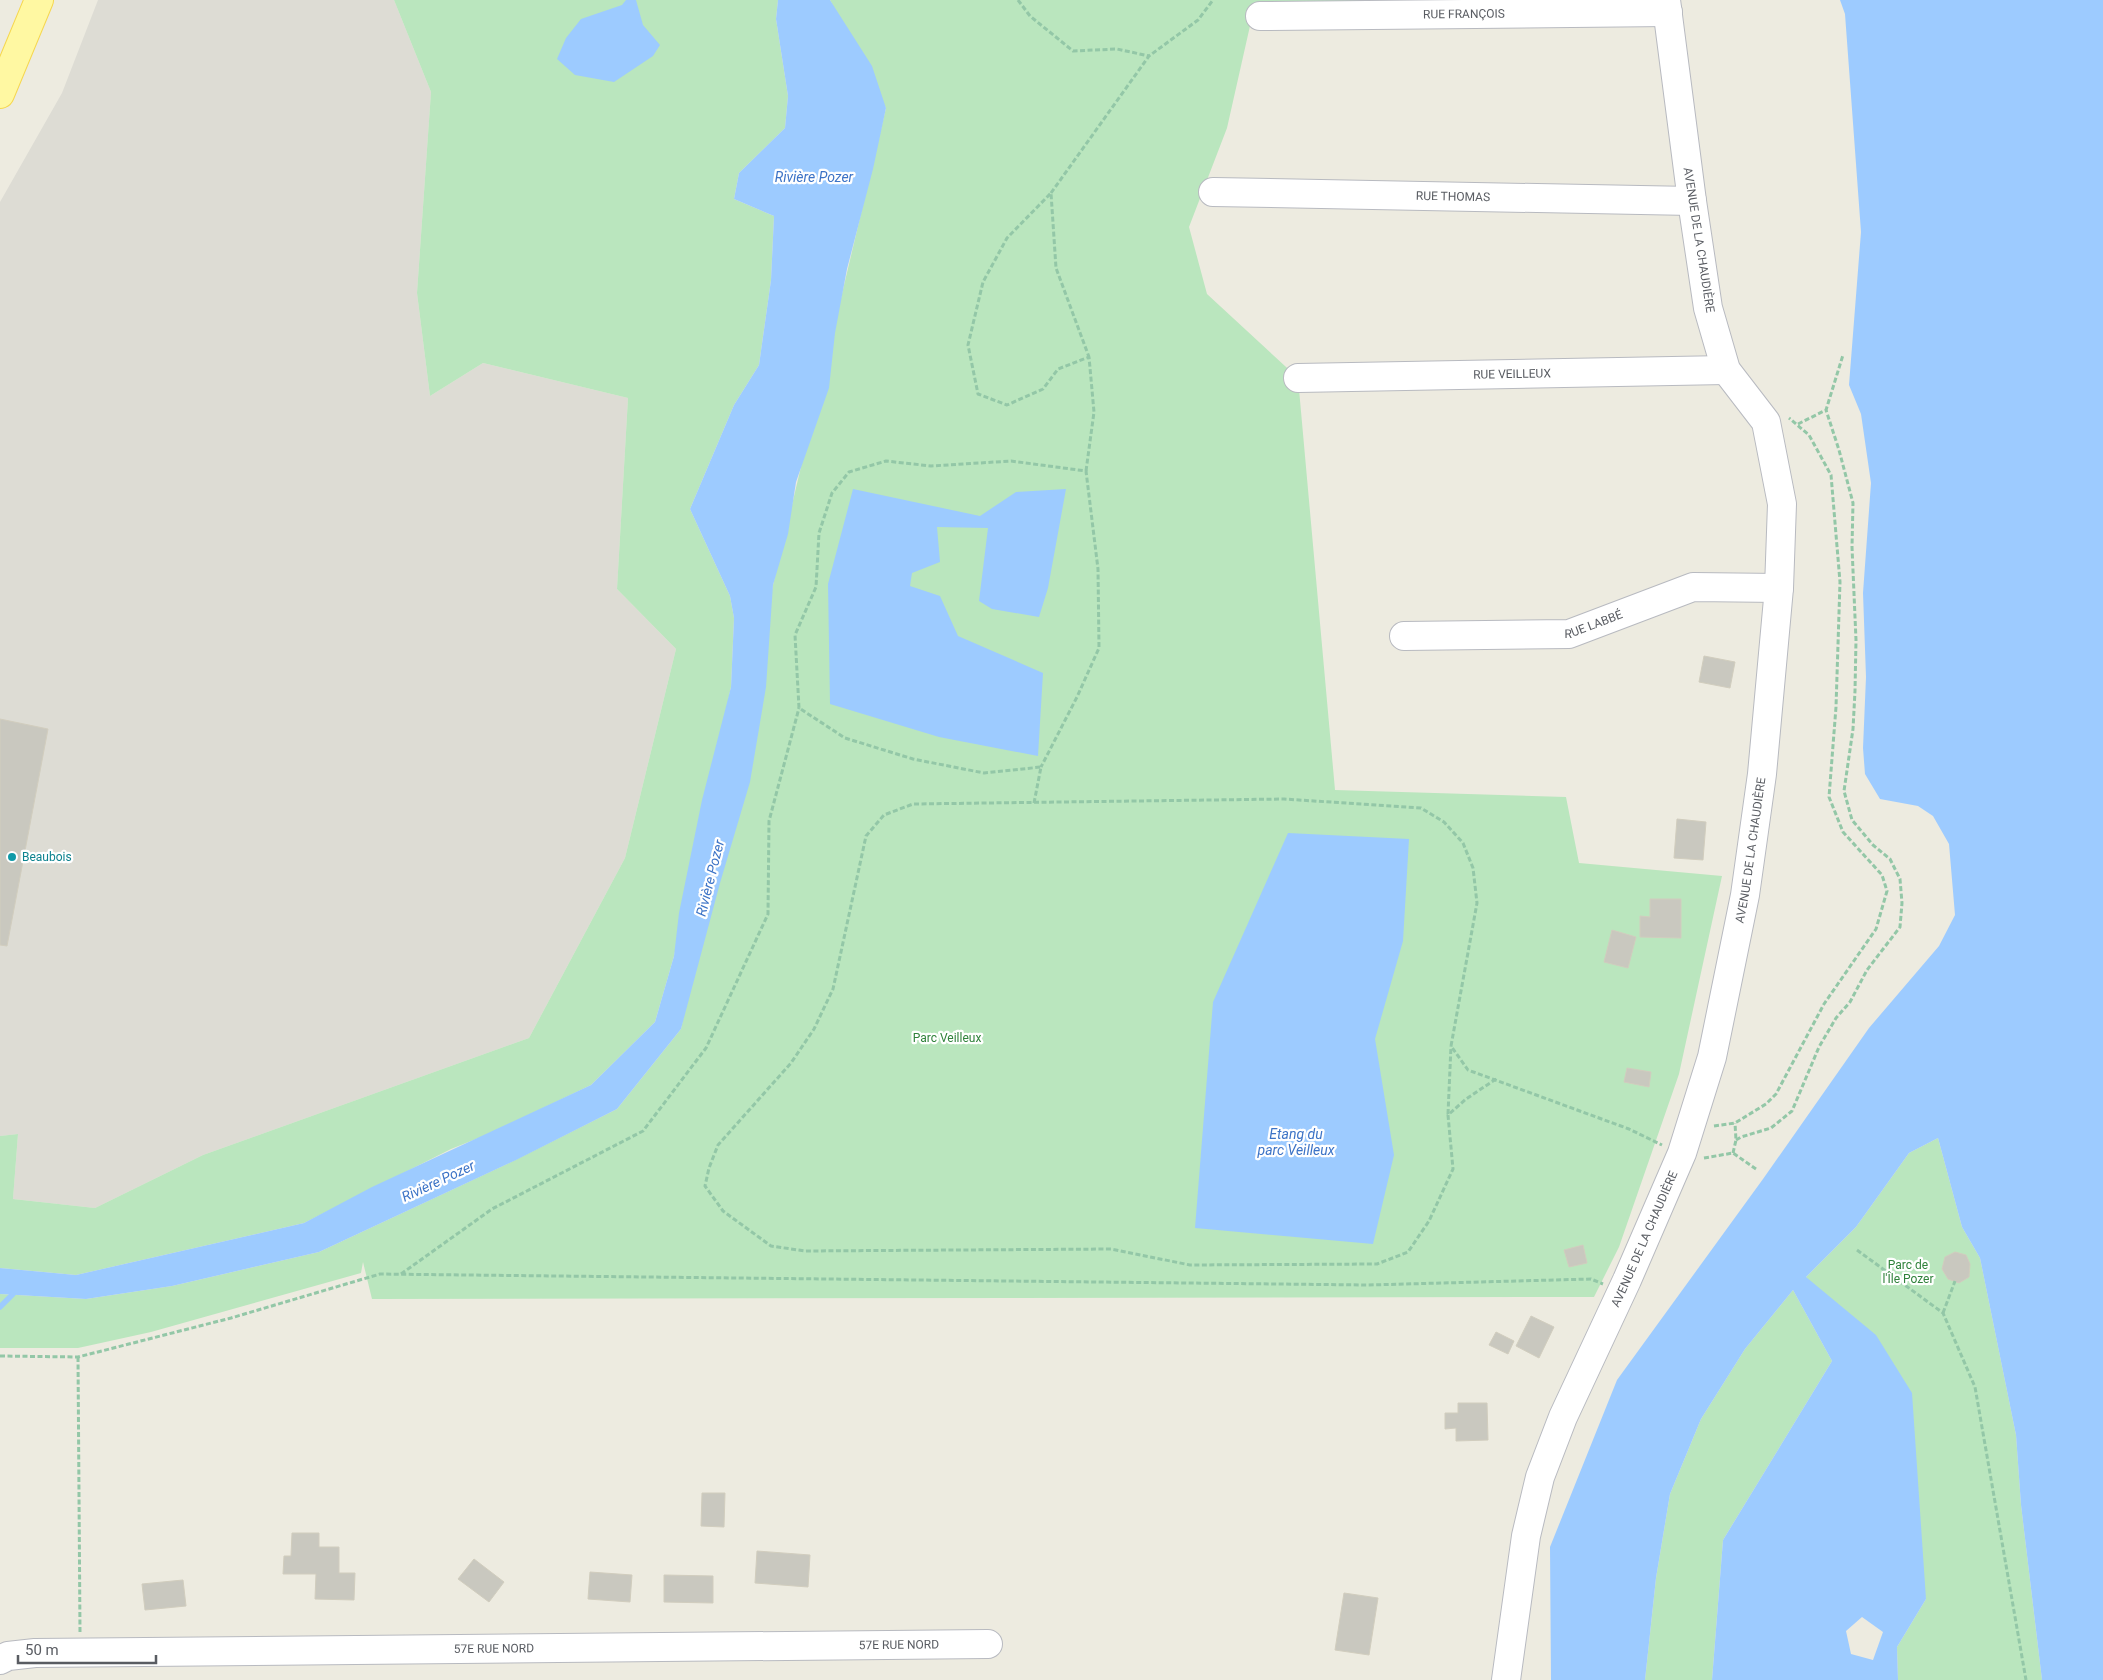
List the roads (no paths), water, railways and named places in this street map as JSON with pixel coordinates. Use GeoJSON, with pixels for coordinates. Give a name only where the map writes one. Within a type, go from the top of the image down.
{"type":"FeatureCollection","features":[{"type":"Feature","properties":{"kind":"main road"},"geometry":{"type":"LineString","coordinates":[[0,94],[39,0]]}},
{"type":"Feature","properties":{"kind":"street","name":"RUE FRANÇOIS"},"geometry":{"type":"LineString","coordinates":[[1260,16],[1667,6]]}},
{"type":"Feature","properties":{"kind":"street","name":"AVENUE DE LA CHAUDIÈRE"},"geometry":{"type":"LineString","coordinates":[[1506,1680],[1526,1536],[1540,1477],[1563,1417],[1622,1292],[1682,1153],[1712,1057],[1745,895],[1762,774],[1779,588],[1782,504],[1766,422],[1726,370],[1708,308],[1667,6]]}},
{"type":"Feature","properties":{"kind":"street","name":"RUE THOMAS"},"geometry":{"type":"LineString","coordinates":[[1213,192],[1692,201]]}},
{"type":"Feature","properties":{"kind":"street","name":"RUE VEILLEUX"},"geometry":{"type":"LineString","coordinates":[[1298,378],[1726,370]]}},
{"type":"Feature","properties":{"kind":"street","name":"RUE LABBÉ"},"geometry":{"type":"LineString","coordinates":[[1404,636],[1570,634],[1693,587],[1779,588]]}},
{"type":"Feature","properties":{"kind":"street","name":"57E RUE NORD"},"geometry":{"type":"LineString","coordinates":[[0,1660],[8,1656],[35,1653],[988,1644]]}},
{"type":"Feature","properties":{"kind":"water"},"geometry":{"type":"Polygon","coordinates":[[[626,0],[636,0],[643,25],[660,45],[653,56],[614,82],[575,75],[557,59],[566,38],[581,19],[622,5],[626,0]]]}},
{"type":"Feature","properties":{"kind":"water","name":"Rivière Pozer"},"geometry":{"type":"Polygon","coordinates":[[[778,0],[830,0],[872,66],[886,108],[873,169],[847,269],[835,333],[829,388],[796,482],[788,534],[773,585],[766,687],[750,782],[720,883],[681,1029],[617,1109],[516,1160],[319,1252],[172,1286],[86,1299],[0,1294],[0,1268],[76,1275],[304,1223],[372,1187],[591,1085],[655,1022],[674,956],[679,913],[702,800],[731,687],[734,618],[730,596],[690,509],[734,405],[759,365],[771,280],[774,216],[734,199],[739,173],[785,128],[788,96],[776,19],[778,0]]]}},
{"type":"Feature","properties":{"kind":"water"},"geometry":{"type":"Polygon","coordinates":[[[1840,0],[2103,0],[2103,1680],[2042,1680],[2021,1505],[2016,1435],[1980,1258],[1962,1227],[1938,1138],[1909,1153],[1856,1227],[1806,1277],[1876,1335],[1912,1393],[1926,1599],[1897,1647],[1898,1680],[1712,1680],[1723,1540],[1832,1361],[1793,1290],[1745,1349],[1701,1419],[1670,1494],[1656,1578],[1645,1680],[1551,1680],[1550,1547],[1617,1380],[1763,1179],[1869,1028],[1939,946],[1955,915],[1949,844],[1933,816],[1918,806],[1880,799],[1865,774],[1863,748],[1866,677],[1863,593],[1871,483],[1861,414],[1849,385],[1861,232],[1845,14],[1840,0]],[[1862,1617],[1846,1631],[1851,1654],[1873,1660],[1883,1632],[1862,1617]]]}},
{"type":"Feature","properties":{"kind":"water"},"geometry":{"type":"Polygon","coordinates":[[[853,489],[980,516],[1016,492],[1066,489],[1048,588],[1039,617],[992,609],[979,601],[988,528],[937,527],[940,562],[912,573],[910,586],[940,596],[958,636],[1043,673],[1038,756],[939,737],[830,704],[828,584],[853,489]]]}},
{"type":"Feature","properties":{"kind":"water","name":"Etang du parc Veilleux"},"geometry":{"type":"Polygon","coordinates":[[[1288,833],[1409,839],[1403,941],[1375,1039],[1394,1155],[1373,1244],[1195,1228],[1213,1002],[1288,833]]]}},
{"type":"Feature","properties":{"kind":"waterway"},"geometry":{"type":"LineString","coordinates":[[0,1307],[13,1294]]}},
{"type":"Feature","properties":{"kind":"place","name":"Beaubois"},"geometry":{"type":"Point","coordinates":[12,857]}},
{"type":"Feature","properties":{"kind":"park label","name":"Parc Veilleux"},"geometry":{"type":"Point","coordinates":[947,1038]}},
{"type":"Feature","properties":{"kind":"park label","name":"Parc de l'Île Pozer"},"geometry":{"type":"Point","coordinates":[1908,1272]}}]}
